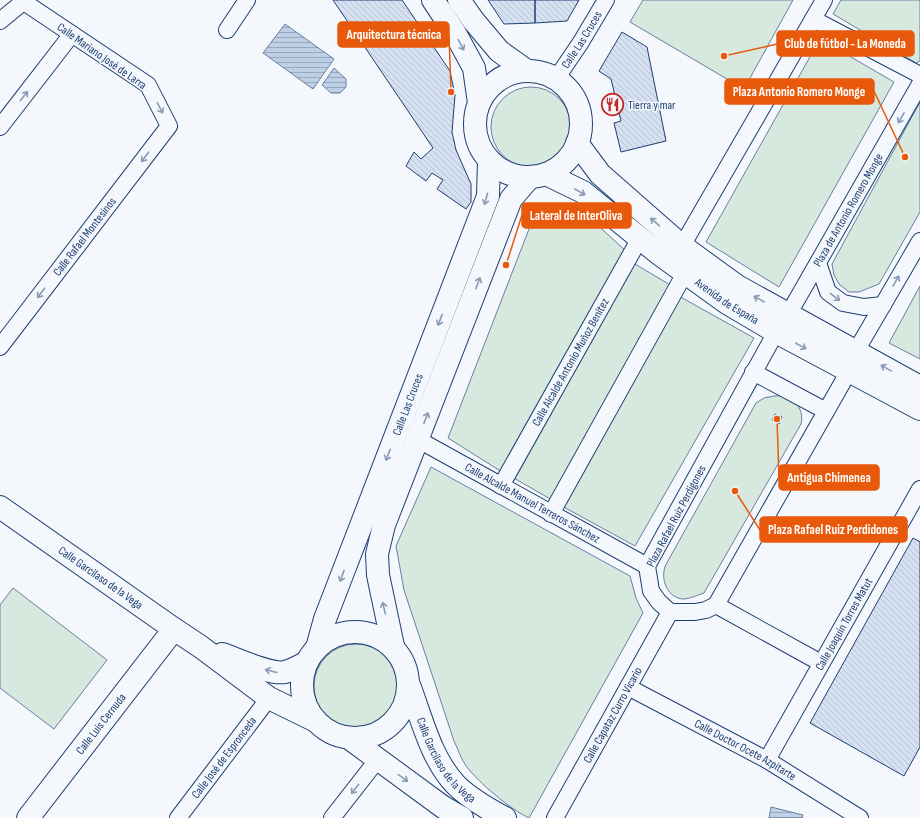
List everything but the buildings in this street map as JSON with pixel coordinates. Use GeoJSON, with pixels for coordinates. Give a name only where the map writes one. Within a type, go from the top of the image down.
{"type":"FeatureCollection","features":[{"type":"Feature","properties":{"kind":"main road"},"geometry":{"type":"LineString","coordinates":[[433,0],[455,33],[474,68],[479,103]]}},
{"type":"Feature","properties":{"kind":"main road"},"geometry":{"type":"LineString","coordinates":[[459,0],[472,20],[499,51],[527,71]]}},
{"type":"Feature","properties":{"kind":"main road"},"geometry":{"type":"LineString","coordinates":[[527,71],[542,73],[556,79],[569,92],[578,107],[580,125],[577,143],[570,156],[559,167],[538,176],[515,175],[501,170],[489,160],[480,148],[476,133],[475,118],[479,103],[487,90],[498,80],[512,73],[527,71]]}},
{"type":"Feature","properties":{"kind":"main road","name":"Avenida de España"},"geometry":{"type":"LineString","coordinates":[[577,143],[600,174],[682,246],[737,286],[788,315],[920,409]]}},
{"type":"Feature","properties":{"kind":"main road","name":"Calle Las Cruces"},"geometry":{"type":"LineString","coordinates":[[312,655],[488,196],[489,160]]}},
{"type":"Feature","properties":{"kind":"main road","name":"Avenida de España"},"geometry":{"type":"LineString","coordinates":[[538,176],[583,192],[640,238],[727,303],[776,332],[920,387]]}},
{"type":"Feature","properties":{"kind":"main road","name":"Calle Las Cruces"},"geometry":{"type":"LineString","coordinates":[[393,646],[380,588],[377,554],[384,525],[511,199],[538,176]]}},
{"type":"Feature","properties":{"kind":"main road","name":"Calle Garcilaso de la Vega"},"geometry":{"type":"LineString","coordinates":[[0,507],[201,647],[269,698],[316,721]]}},
{"type":"Feature","properties":{"kind":"main road","name":"Calle Luis Cernuda"},"geometry":{"type":"LineString","coordinates":[[28,818],[174,629]]}},
{"type":"Feature","properties":{"kind":"main road"},"geometry":{"type":"LineString","coordinates":[[346,632],[363,632],[379,637],[393,646],[402,658],[407,671],[409,685],[406,703],[397,719],[384,730],[367,737],[349,738],[326,730],[316,721],[307,708],[302,693],[302,677],[312,655],[330,637],[346,632]]}},
{"type":"Feature","properties":{"kind":"main road","name":"Calle Garcilaso de la Vega"},"geometry":{"type":"LineString","coordinates":[[201,647],[273,672],[292,670],[312,655]]}},
{"type":"Feature","properties":{"kind":"main road","name":"Calle Garcilaso de la Vega"},"geometry":{"type":"LineString","coordinates":[[409,685],[433,750],[444,769],[456,785],[484,806],[505,818]]}},
{"type":"Feature","properties":{"kind":"main road","name":"Calle Garcilaso de la Vega"},"geometry":{"type":"LineString","coordinates":[[349,738],[443,807],[462,818]]}},
{"type":"Feature","properties":{"kind":"street"},"geometry":{"type":"LineString","coordinates":[[227,30],[247,0]]}},
{"type":"Feature","properties":{"kind":"street","name":"Calle Las Cruces"},"geometry":{"type":"LineString","coordinates":[[556,79],[606,0]]}},
{"type":"Feature","properties":{"kind":"street"},"geometry":{"type":"LineString","coordinates":[[682,246],[824,0]]}},
{"type":"Feature","properties":{"kind":"street"},"geometry":{"type":"LineString","coordinates":[[0,21],[22,1]]}},
{"type":"Feature","properties":{"kind":"street","name":"Calle Mariano José de Larra"},"geometry":{"type":"LineString","coordinates":[[22,1],[148,85],[169,126]]}},
{"type":"Feature","properties":{"kind":"street"},"geometry":{"type":"LineString","coordinates":[[813,20],[920,76]]}},
{"type":"Feature","properties":{"kind":"street"},"geometry":{"type":"LineString","coordinates":[[0,127],[72,34]]}},
{"type":"Feature","properties":{"kind":"street","name":"Plaza de Antonio Romero Monge"},"geometry":{"type":"LineString","coordinates":[[788,315],[920,84]]}},
{"type":"Feature","properties":{"kind":"street","name":"Calle Rafael Montesinos"},"geometry":{"type":"LineString","coordinates":[[0,347],[169,126]]}},
{"type":"Feature","properties":{"kind":"street","name":"Calle Alcalde Antonio Muñoz Benítez"},"geometry":{"type":"LineString","coordinates":[[501,486],[640,238]]}},
{"type":"Feature","properties":{"kind":"street"},"geometry":{"type":"LineString","coordinates":[[670,612],[695,612],[706,610],[716,605],[920,241]]}},
{"type":"Feature","properties":{"kind":"street"},"geometry":{"type":"LineString","coordinates":[[818,263],[828,292],[843,303],[864,307],[883,305]]}},
{"type":"Feature","properties":{"kind":"street"},"geometry":{"type":"LineString","coordinates":[[551,514],[686,273]]}},
{"type":"Feature","properties":{"kind":"street","name":"Plaza Rafael Ruiz Perdigones"},"geometry":{"type":"LineString","coordinates":[[670,612],[659,602],[651,591],[647,566],[776,332]]}},
{"type":"Feature","properties":{"kind":"street"},"geometry":{"type":"LineString","coordinates":[[753,372],[826,411]]}},
{"type":"Feature","properties":{"kind":"street","name":"Calle Alcalde Manuel Terreros Sánchez"},"geometry":{"type":"LineString","coordinates":[[417,439],[647,566]]}},
{"type":"Feature","properties":{"kind":"street","name":"Calle Joaquín Torres Matut"},"geometry":{"type":"LineString","coordinates":[[767,760],[920,489]]}},
{"type":"Feature","properties":{"kind":"street"},"geometry":{"type":"LineString","coordinates":[[716,605],[821,663]]}},
{"type":"Feature","properties":{"kind":"street","name":"Calle Capataz Curro Vicario"},"geometry":{"type":"LineString","coordinates":[[555,818],[670,612]]}},
{"type":"Feature","properties":{"kind":"street","name":"Calle Doctor Ocete Azpitarte"},"geometry":{"type":"LineString","coordinates":[[628,688],[767,760],[860,818]]}},
{"type":"Feature","properties":{"kind":"street","name":"Calle José de Espronceda"},"geometry":{"type":"LineString","coordinates":[[178,818],[269,698]]}},
{"type":"Feature","properties":{"kind":"street"},"geometry":{"type":"LineString","coordinates":[[332,818],[378,759]]}},
{"type":"Feature","properties":{"kind":"shaded area"},"geometry":{"type":"Polygon","coordinates":[[[643,0],[793,0],[744,89],[630,22],[643,0]]]}},
{"type":"Feature","properties":{"kind":"shaded area"},"geometry":{"type":"Polygon","coordinates":[[[841,0],[920,0],[920,61],[916,63],[833,14],[841,0]]]}},
{"type":"Feature","properties":{"kind":"shaded area"},"geometry":{"type":"Polygon","coordinates":[[[820,39],[894,82],[779,287],[706,242],[820,39]]]}},
{"type":"Feature","properties":{"kind":"shaded area"},"geometry":{"type":"Polygon","coordinates":[[[531,87],[546,90],[559,99],[568,112],[571,127],[568,142],[559,155],[546,164],[531,167],[516,164],[503,155],[494,142],[491,127],[494,112],[503,99],[516,90],[531,87]]]}},
{"type":"Feature","properties":{"kind":"shaded area"},"geometry":{"type":"Polygon","coordinates":[[[920,102],[920,212],[879,284],[859,292],[849,292],[839,284],[834,275],[832,264],[920,102]]]}},
{"type":"Feature","properties":{"kind":"shaded area"},"geometry":{"type":"Polygon","coordinates":[[[566,204],[580,209],[627,252],[502,472],[448,438],[536,211],[548,206],[566,204]]]}},
{"type":"Feature","properties":{"kind":"shaded area"},"geometry":{"type":"Polygon","coordinates":[[[630,261],[672,286],[552,500],[512,477],[630,261]]]}},
{"type":"Feature","properties":{"kind":"shaded area"},"geometry":{"type":"Polygon","coordinates":[[[920,286],[920,359],[889,343],[920,286]]]}},
{"type":"Feature","properties":{"kind":"shaded area"},"geometry":{"type":"Polygon","coordinates":[[[677,295],[754,338],[635,546],[560,505],[677,295]]]}},
{"type":"Feature","properties":{"kind":"shaded area"},"geometry":{"type":"Polygon","coordinates":[[[786,396],[797,404],[802,416],[801,424],[704,593],[683,599],[678,598],[670,593],[665,585],[664,570],[666,565],[756,403],[764,398],[786,396]]]}},
{"type":"Feature","properties":{"kind":"shaded area"},"geometry":{"type":"Polygon","coordinates":[[[431,467],[630,576],[636,598],[643,613],[529,818],[504,802],[487,788],[466,766],[454,741],[404,590],[396,546],[431,467]]]}},
{"type":"Feature","properties":{"kind":"shaded area"},"geometry":{"type":"Polygon","coordinates":[[[13,588],[107,660],[54,729],[0,688],[0,605],[13,588]]]}},
{"type":"Feature","properties":{"kind":"shaded area"},"geometry":{"type":"Polygon","coordinates":[[[356,644],[372,647],[386,656],[395,670],[398,686],[395,702],[386,716],[372,725],[356,728],[340,725],[326,716],[317,702],[314,686],[317,670],[326,656],[340,647],[356,644]]]}},
{"type":"Feature","properties":{"kind":"water"},"geometry":{"type":"Polygon","coordinates":[[[285,24],[334,59],[313,89],[263,53],[285,24]]]}},
{"type":"Feature","properties":{"kind":"water"},"geometry":{"type":"Polygon","coordinates":[[[334,68],[346,79],[346,87],[340,93],[331,93],[322,85],[334,68]]]}},
{"type":"Feature","properties":{"kind":"water"},"geometry":{"type":"Polygon","coordinates":[[[771,807],[803,815],[802,818],[769,818],[771,807]]]}},
{"type":"Feature","properties":{"kind":"place","name":"Club de fútbol - La Moneda"},"geometry":{"type":"Point","coordinates":[724,56]}},
{"type":"Feature","properties":{"kind":"place","name":"Arquitectura técnica"},"geometry":{"type":"Point","coordinates":[451,92]}},
{"type":"Feature","properties":{"kind":"place","name":"Tierra y mar"},"geometry":{"type":"Point","coordinates":[612,105]}},
{"type":"Feature","properties":{"kind":"place","name":"Plaza Antonio Romero Monge"},"geometry":{"type":"Point","coordinates":[905,157]}},
{"type":"Feature","properties":{"kind":"place","name":"Lateral de InterOliva"},"geometry":{"type":"Point","coordinates":[506,265]}},
{"type":"Feature","properties":{"kind":"place","name":"Antigua Chimenea"},"geometry":{"type":"Point","coordinates":[777,419]}},
{"type":"Feature","properties":{"kind":"place","name":"Plaza Rafael Ruiz Perdidones"},"geometry":{"type":"Point","coordinates":[735,491]}}]}
